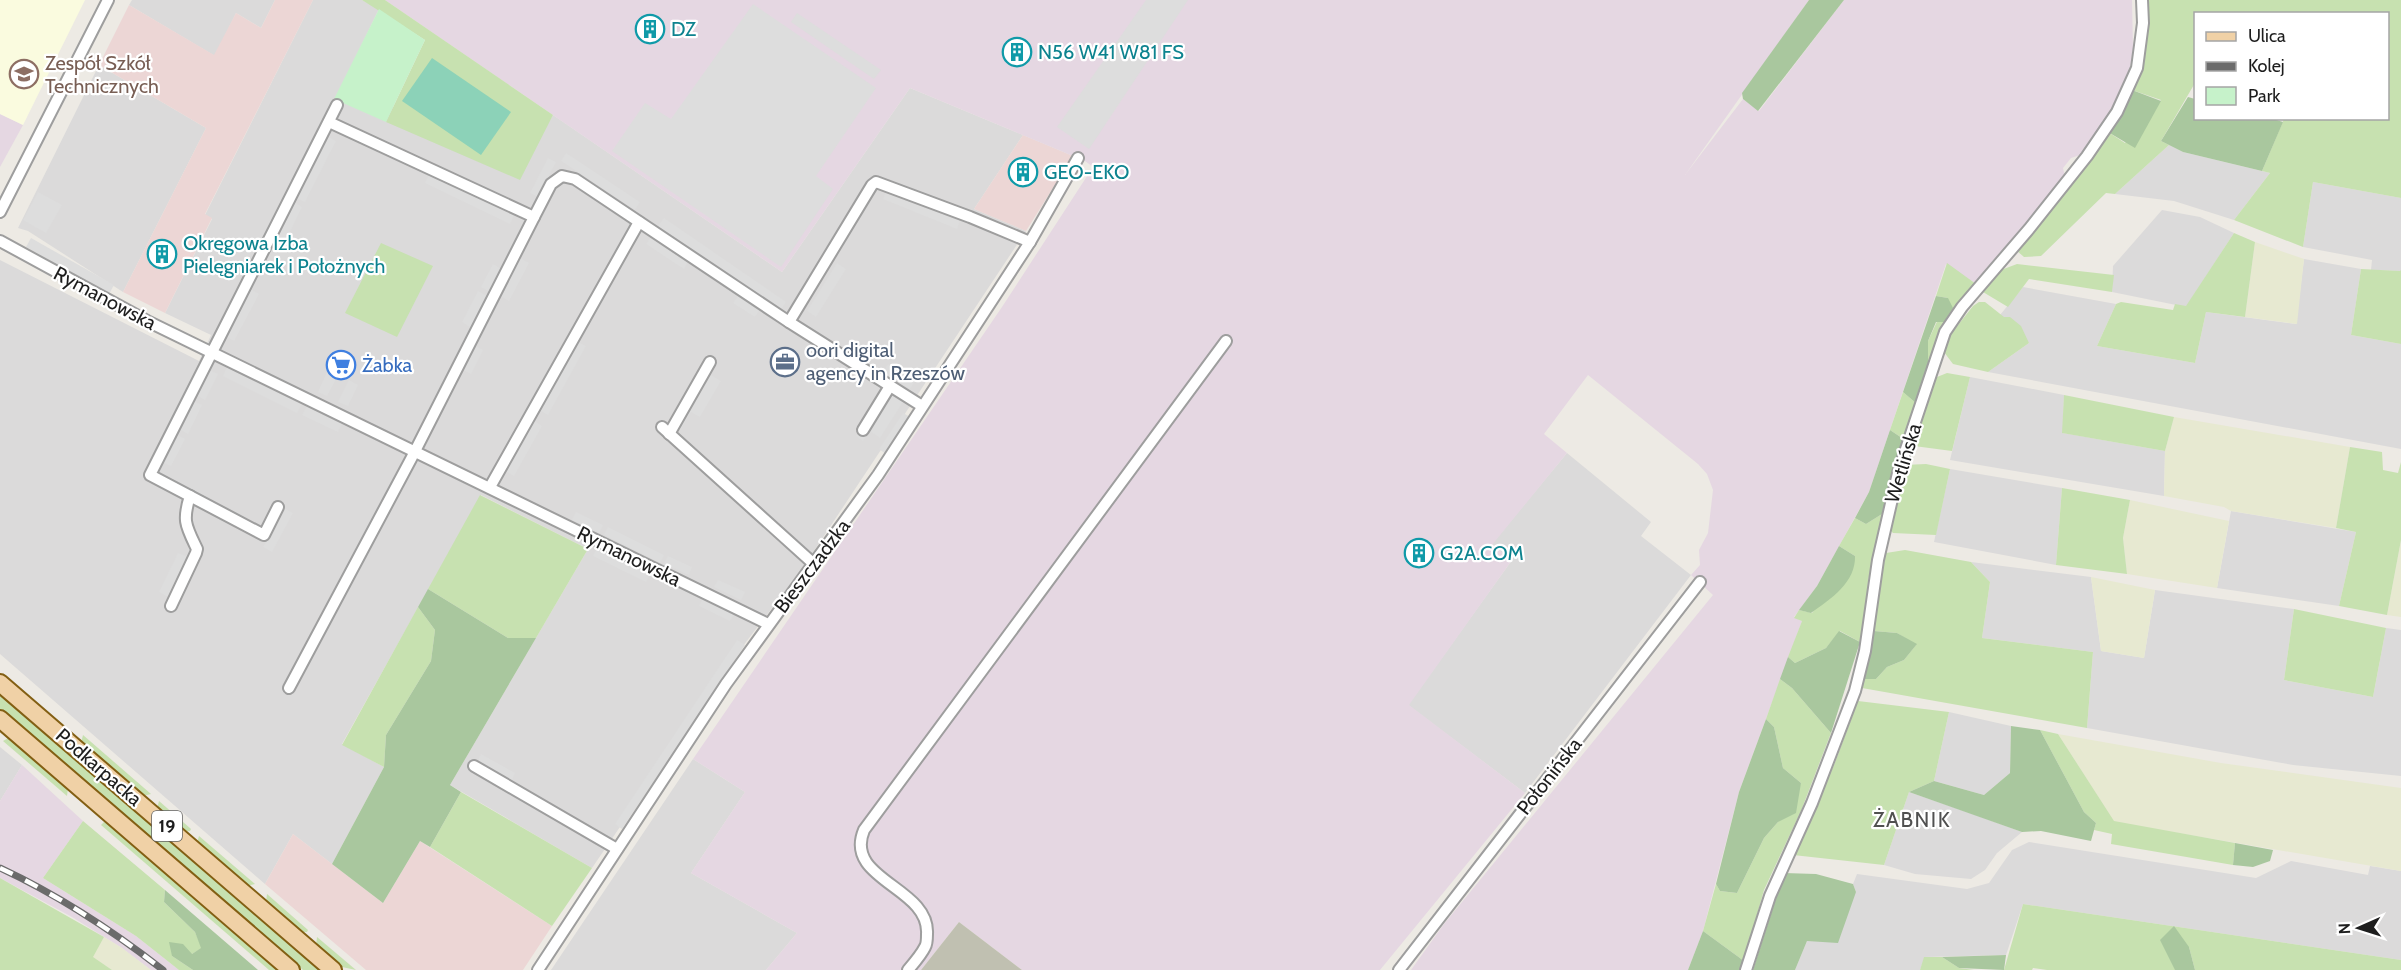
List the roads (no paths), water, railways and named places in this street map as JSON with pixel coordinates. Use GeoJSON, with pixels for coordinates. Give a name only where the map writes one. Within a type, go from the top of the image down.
{"type":"FeatureCollection","features":[{"type":"Feature","properties":{"kind":"main road","name":"Podkarpacka"},"geometry":{"type":"LineString","coordinates":[[0,682],[333,970]]}},
{"type":"Feature","properties":{"kind":"main road","name":"Podkarpacka"},"geometry":{"type":"LineString","coordinates":[[0,718],[291,970]]}},
{"type":"Feature","properties":{"kind":"street"},"geometry":{"type":"LineString","coordinates":[[0,212],[108,0]]}},
{"type":"Feature","properties":{"kind":"street","name":"Wetlińska"},"geometry":{"type":"LineString","coordinates":[[1746,970],[1770,896],[1812,803],[1855,691],[1865,651],[1878,560],[1898,473],[1945,332],[1962,307],[2029,229],[2087,156],[2117,112],[2137,68],[2143,23],[2142,0]]}},
{"type":"Feature","properties":{"kind":"street"},"geometry":{"type":"LineString","coordinates":[[278,507],[264,535],[150,475],[337,105]]}},
{"type":"Feature","properties":{"kind":"street"},"geometry":{"type":"LineString","coordinates":[[329,122],[534,217]]}},
{"type":"Feature","properties":{"kind":"street","name":"Bieszczadzka"},"geometry":{"type":"LineString","coordinates":[[538,970],[768,624],[814,565],[878,475],[1030,242],[1078,158]]}},
{"type":"Feature","properties":{"kind":"street"},"geometry":{"type":"LineString","coordinates":[[289,688],[551,184],[562,176],[575,179],[789,322],[922,406]]}},
{"type":"Feature","properties":{"kind":"street"},"geometry":{"type":"LineString","coordinates":[[789,322],[872,185],[876,182],[1030,242]]}},
{"type":"Feature","properties":{"kind":"street"},"geometry":{"type":"LineString","coordinates":[[490,488],[639,222]]}},
{"type":"Feature","properties":{"kind":"street","name":"Rymanowska"},"geometry":{"type":"LineString","coordinates":[[0,241],[110,302],[768,624]]}},
{"type":"Feature","properties":{"kind":"street"},"geometry":{"type":"LineString","coordinates":[[908,970],[927,946],[928,930],[925,918],[914,903],[866,864],[860,847],[864,830],[1226,341]]}},
{"type":"Feature","properties":{"kind":"street"},"geometry":{"type":"LineString","coordinates":[[710,362],[665,430],[814,565]]}},
{"type":"Feature","properties":{"kind":"street"},"geometry":{"type":"LineString","coordinates":[[863,430],[890,386]]}},
{"type":"Feature","properties":{"kind":"street"},"geometry":{"type":"LineString","coordinates":[[171,606],[196,554],[196,549],[184,523],[190,496]]}},
{"type":"Feature","properties":{"kind":"street","name":"Połonińska"},"geometry":{"type":"LineString","coordinates":[[1399,970],[1700,582]]}},
{"type":"Feature","properties":{"kind":"street"},"geometry":{"type":"LineString","coordinates":[[474,766],[617,849]]}},
{"type":"Feature","properties":{"kind":"railway"},"geometry":{"type":"LineString","coordinates":[[0,868],[84,914],[163,970]]}},
{"type":"Feature","properties":{"kind":"place","name":"DZ"},"geometry":{"type":"Point","coordinates":[650,29]}},
{"type":"Feature","properties":{"kind":"place","name":"N56 W41 W81 FS"},"geometry":{"type":"Point","coordinates":[1017,52]}},
{"type":"Feature","properties":{"kind":"place","name":"Zespół Szkół Technicznych"},"geometry":{"type":"Point","coordinates":[24,74]}},
{"type":"Feature","properties":{"kind":"place","name":"GEO-EKO"},"geometry":{"type":"Point","coordinates":[1023,172]}},
{"type":"Feature","properties":{"kind":"place","name":"Okręgowa Izba Pielęgniarek i Położnych"},"geometry":{"type":"Point","coordinates":[162,254]}},
{"type":"Feature","properties":{"kind":"place","name":"oori digital agency in Rzeszów"},"geometry":{"type":"Point","coordinates":[785,362]}},
{"type":"Feature","properties":{"kind":"place","name":"Żabka"},"geometry":{"type":"Point","coordinates":[341,365]}},
{"type":"Feature","properties":{"kind":"place","name":"G2A.COM"},"geometry":{"type":"Point","coordinates":[1419,553]}},
{"type":"Feature","properties":{"kind":"district","name":"ŻABNIK"},"geometry":{"type":"Point","coordinates":[1912,820]}}]}
